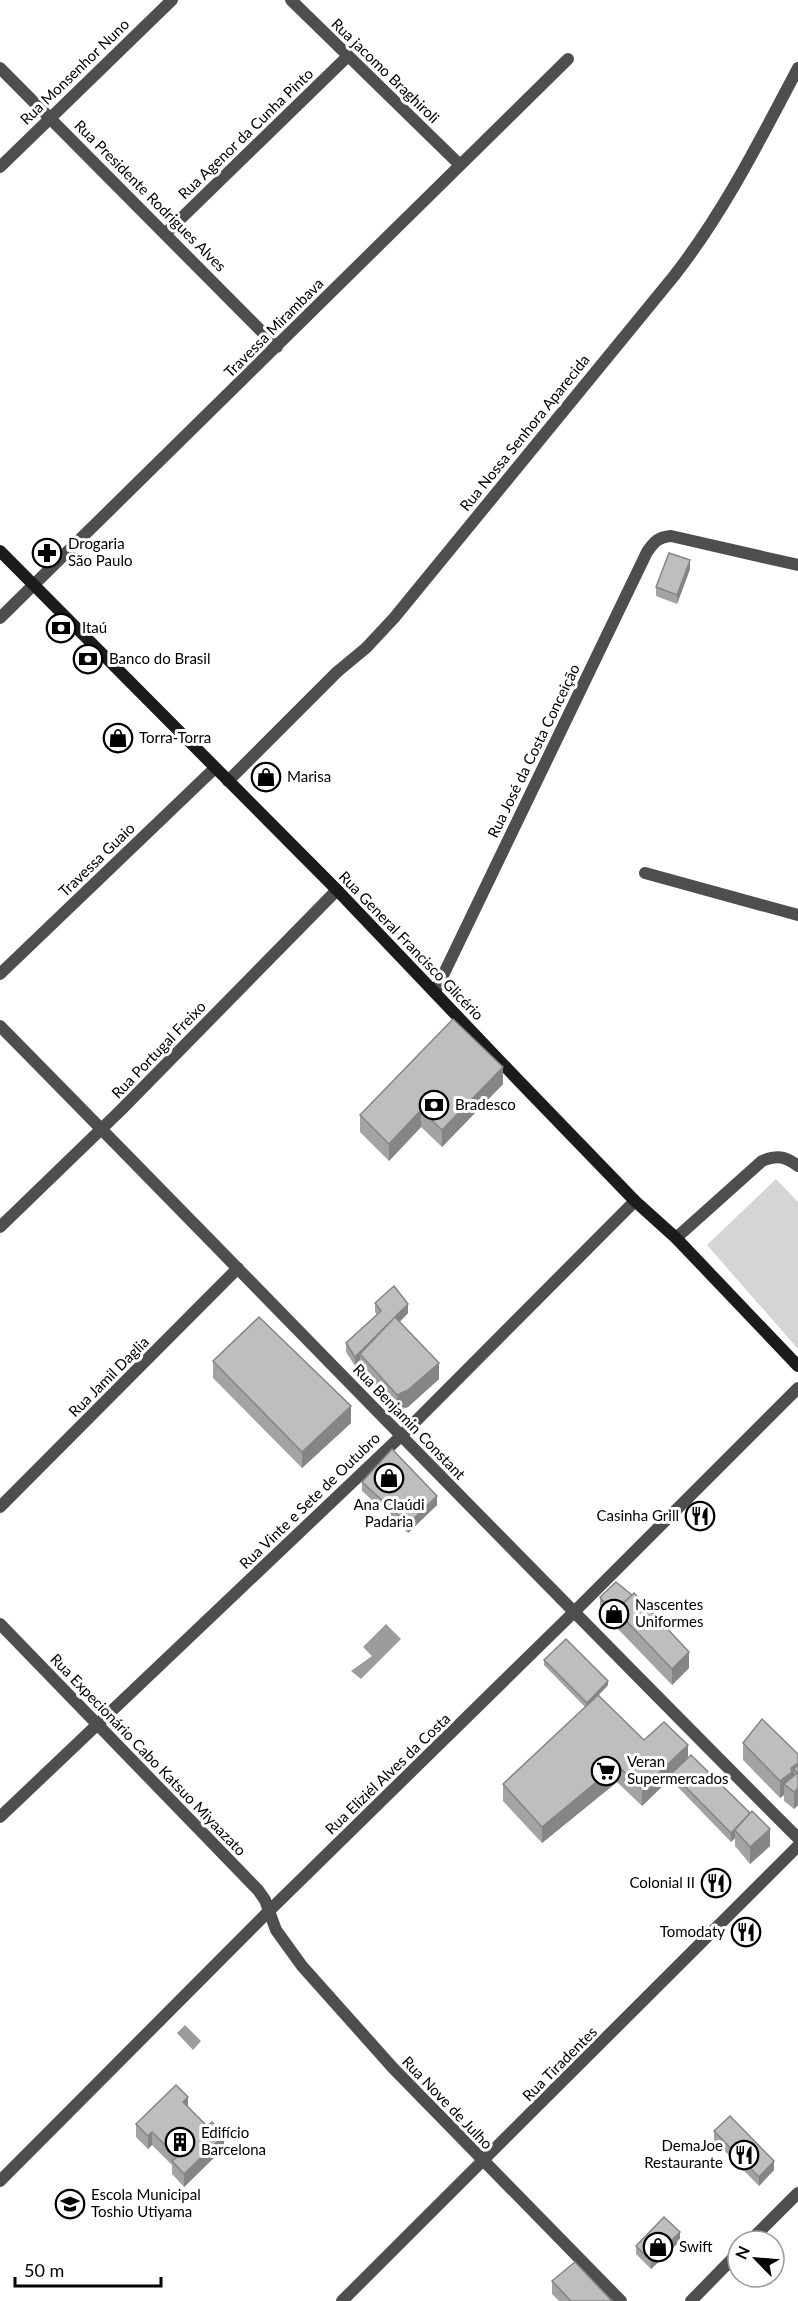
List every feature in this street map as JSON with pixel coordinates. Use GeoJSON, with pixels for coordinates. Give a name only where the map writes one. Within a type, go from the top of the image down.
{"type":"FeatureCollection","features":[{"type":"Feature","properties":{"kind":"main road","name":"Rua General Francisco Glicério"},"geometry":{"type":"LineString","coordinates":[[0,551],[337,890],[635,1201],[676,1238],[798,1366]]}},
{"type":"Feature","properties":{"kind":"street","name":"Rua Monsenhor Nuno"},"geometry":{"type":"LineString","coordinates":[[0,167],[172,0]]}},
{"type":"Feature","properties":{"kind":"street","name":"Rua jacomo Braghiroli"},"geometry":{"type":"LineString","coordinates":[[291,0],[459,164]]}},
{"type":"Feature","properties":{"kind":"street","name":"Rua Agenor da Cunha Pinto"},"geometry":{"type":"LineString","coordinates":[[166,233],[348,56]]}},
{"type":"Feature","properties":{"kind":"street","name":"Travessa Mirambava"},"geometry":{"type":"LineString","coordinates":[[0,618],[568,59]]}},
{"type":"Feature","properties":{"kind":"street","name":"Rua Presidente Rodrigues Alves"},"geometry":{"type":"LineString","coordinates":[[0,68],[277,346]]}},
{"type":"Feature","properties":{"kind":"street","name":"Rua Nossa Senhora Aparecida"},"geometry":{"type":"LineString","coordinates":[[228,781],[394,618],[674,276],[737,184],[798,68]]}},
{"type":"Feature","properties":{"kind":"street","name":"Rua José da Costa Conceição"},"geometry":{"type":"LineString","coordinates":[[435,992],[647,552],[662,537],[671,536],[798,565]]}},
{"type":"Feature","properties":{"kind":"street","name":"Travessa Guaio"},"geometry":{"type":"LineString","coordinates":[[0,974],[215,768]]}},
{"type":"Feature","properties":{"kind":"street"},"geometry":{"type":"LineString","coordinates":[[645,873],[798,915]]}},
{"type":"Feature","properties":{"kind":"street","name":"Rua Portugal Freixo"},"geometry":{"type":"LineString","coordinates":[[0,1227],[102,1130],[337,890]]}},
{"type":"Feature","properties":{"kind":"street","name":"Rua Benjamin Constant"},"geometry":{"type":"LineString","coordinates":[[0,1026],[402,1435],[573,1613],[798,1838]]}},
{"type":"Feature","properties":{"kind":"street"},"geometry":{"type":"LineString","coordinates":[[676,1238],[762,1161],[783,1156],[798,1166]]}},
{"type":"Feature","properties":{"kind":"street","name":"Rua Vinte e Sete de Outubro"},"geometry":{"type":"LineString","coordinates":[[0,1817],[99,1726],[402,1435],[635,1201]]}},
{"type":"Feature","properties":{"kind":"street","name":"Rua Jamil Daglia"},"geometry":{"type":"LineString","coordinates":[[0,1508],[238,1268]]}},
{"type":"Feature","properties":{"kind":"street","name":"Rua Eliziél Alves da Costa"},"geometry":{"type":"LineString","coordinates":[[0,2181],[269,1911],[573,1613],[798,1388]]}},
{"type":"Feature","properties":{"kind":"street","name":"Rua Expecionário Cabo Katsuo Miyaazato"},"geometry":{"type":"LineString","coordinates":[[0,1624],[258,1890],[269,1911]]}},
{"type":"Feature","properties":{"kind":"street","name":"Rua Tiradentes"},"geometry":{"type":"LineString","coordinates":[[342,2301],[798,1846]]}},
{"type":"Feature","properties":{"kind":"street","name":"Rua Nove de Julho"},"geometry":{"type":"LineString","coordinates":[[269,1911],[276,1930],[302,1966],[393,2068],[621,2301]]}},
{"type":"Feature","properties":{"kind":"street"},"geometry":{"type":"LineString","coordinates":[[762,2229],[798,2193]]}},
{"type":"Feature","properties":{"kind":"street"},"geometry":{"type":"LineString","coordinates":[[691,2301],[726,2265]]}},
{"type":"Feature","properties":{"kind":"shaded area"},"geometry":{"type":"Polygon","coordinates":[[[776,1179],[798,1202],[798,1349],[707,1245],[776,1179]]]}},
{"type":"Feature","properties":{"kind":"shaded area"},"geometry":{"type":"Polygon","coordinates":[[[386,1624],[401,1639],[361,1679],[351,1671],[372,1656],[363,1647],[386,1624]]]}},
{"type":"Feature","properties":{"kind":"shaded area"},"geometry":{"type":"Polygon","coordinates":[[[185,2025],[201,2041],[193,2050],[177,2033],[185,2025]]]}},
{"type":"Feature","properties":{"kind":"building"},"geometry":{"type":"Polygon","coordinates":[[[669,553],[690,560],[677,595],[656,587],[669,553]]]}},
{"type":"Feature","properties":{"kind":"building","name":"Bradesco"},"geometry":{"type":"Polygon","coordinates":[[[453,1019],[503,1067],[442,1130],[421,1110],[389,1144],[360,1115],[453,1019]]]}},
{"type":"Feature","properties":{"kind":"building"},"geometry":{"type":"Polygon","coordinates":[[[394,1286],[408,1304],[355,1357],[346,1343],[381,1311],[375,1303],[394,1286]]]}},
{"type":"Feature","properties":{"kind":"building"},"geometry":{"type":"Polygon","coordinates":[[[259,1317],[351,1406],[302,1452],[213,1361],[259,1317]]]}},
{"type":"Feature","properties":{"kind":"building"},"geometry":{"type":"Polygon","coordinates":[[[395,1317],[439,1363],[408,1390],[397,1395],[360,1354],[395,1317]]]}},
{"type":"Feature","properties":{"kind":"building"},"geometry":{"type":"Polygon","coordinates":[[[392,1449],[437,1496],[408,1524],[362,1482],[392,1449]]]}},
{"type":"Feature","properties":{"kind":"building"},"geometry":{"type":"Polygon","coordinates":[[[616,1582],[632,1595],[612,1614],[600,1597],[616,1582]]]}},
{"type":"Feature","properties":{"kind":"building"},"geometry":{"type":"Polygon","coordinates":[[[634,1593],[689,1652],[672,1669],[616,1610],[634,1593]]]}},
{"type":"Feature","properties":{"kind":"building"},"geometry":{"type":"Polygon","coordinates":[[[566,1639],[608,1681],[587,1703],[544,1660],[566,1639]]]}},
{"type":"Feature","properties":{"kind":"building","name":"Veran Supermercados"},"geometry":{"type":"Polygon","coordinates":[[[598,1695],[644,1740],[664,1722],[688,1745],[642,1789],[617,1765],[542,1827],[503,1784],[598,1695]]]}},
{"type":"Feature","properties":{"kind":"building"},"geometry":{"type":"Polygon","coordinates":[[[762,1719],[798,1754],[798,1763],[791,1768],[792,1772],[780,1781],[743,1743],[762,1719]]]}},
{"type":"Feature","properties":{"kind":"building"},"geometry":{"type":"Polygon","coordinates":[[[691,1755],[750,1813],[731,1833],[672,1773],[691,1755]]]}},
{"type":"Feature","properties":{"kind":"building"},"geometry":{"type":"Polygon","coordinates":[[[798,1764],[798,1788],[794,1792],[784,1784],[797,1773],[794,1769],[798,1764]]]}},
{"type":"Feature","properties":{"kind":"building"},"geometry":{"type":"Polygon","coordinates":[[[752,1811],[770,1829],[750,1847],[735,1830],[752,1811]]]}},
{"type":"Feature","properties":{"kind":"building","name":"Edifício Barcelona"},"geometry":{"type":"Polygon","coordinates":[[[176,2085],[188,2097],[183,2102],[207,2126],[212,2122],[224,2135],[184,2174],[172,2161],[177,2157],[152,2132],[148,2136],[136,2124],[176,2085]]]}},
{"type":"Feature","properties":{"kind":"building","name":"DemaJoe Restaurante"},"geometry":{"type":"Polygon","coordinates":[[[730,2116],[774,2161],[759,2177],[714,2131],[730,2116]]]}},
{"type":"Feature","properties":{"kind":"building","name":"Swift"},"geometry":{"type":"Polygon","coordinates":[[[664,2217],[680,2232],[651,2261],[636,2246],[664,2217]]]}},
{"type":"Feature","properties":{"kind":"building"},"geometry":{"type":"Polygon","coordinates":[[[575,2262],[612,2301],[571,2301],[552,2281],[575,2262]]]}},
{"type":"Feature","properties":{"kind":"place","name":"Drogaria São Paulo"},"geometry":{"type":"Point","coordinates":[47,553]}},
{"type":"Feature","properties":{"kind":"place","name":"Itaú"},"geometry":{"type":"Point","coordinates":[61,628]}},
{"type":"Feature","properties":{"kind":"place","name":"Banco do Brasil"},"geometry":{"type":"Point","coordinates":[88,659]}},
{"type":"Feature","properties":{"kind":"place","name":"Torra-Torra"},"geometry":{"type":"Point","coordinates":[118,738]}},
{"type":"Feature","properties":{"kind":"place","name":"Marisa"},"geometry":{"type":"Point","coordinates":[266,777]}},
{"type":"Feature","properties":{"kind":"place","name":"Bradesco"},"geometry":{"type":"Point","coordinates":[434,1105]}},
{"type":"Feature","properties":{"kind":"place","name":"Ana Claúdi Padaria"},"geometry":{"type":"Point","coordinates":[389,1478]}},
{"type":"Feature","properties":{"kind":"place","name":"Casinha Grill"},"geometry":{"type":"Point","coordinates":[700,1516]}},
{"type":"Feature","properties":{"kind":"place","name":"Nascentes Uniformes"},"geometry":{"type":"Point","coordinates":[614,1614]}},
{"type":"Feature","properties":{"kind":"place","name":"Veran Supermercados"},"geometry":{"type":"Point","coordinates":[606,1771]}},
{"type":"Feature","properties":{"kind":"place","name":"Colonial II"},"geometry":{"type":"Point","coordinates":[716,1883]}},
{"type":"Feature","properties":{"kind":"place","name":"Tomodaty"},"geometry":{"type":"Point","coordinates":[746,1932]}},
{"type":"Feature","properties":{"kind":"place","name":"Edifício Barcelona"},"geometry":{"type":"Point","coordinates":[180,2142]}},
{"type":"Feature","properties":{"kind":"place","name":"DemaJoe Restaurante"},"geometry":{"type":"Point","coordinates":[744,2155]}},
{"type":"Feature","properties":{"kind":"place","name":"Escola Municipal Toshio Utiyama"},"geometry":{"type":"Point","coordinates":[70,2204]}},
{"type":"Feature","properties":{"kind":"place","name":"Swift"},"geometry":{"type":"Point","coordinates":[658,2247]}}]}
